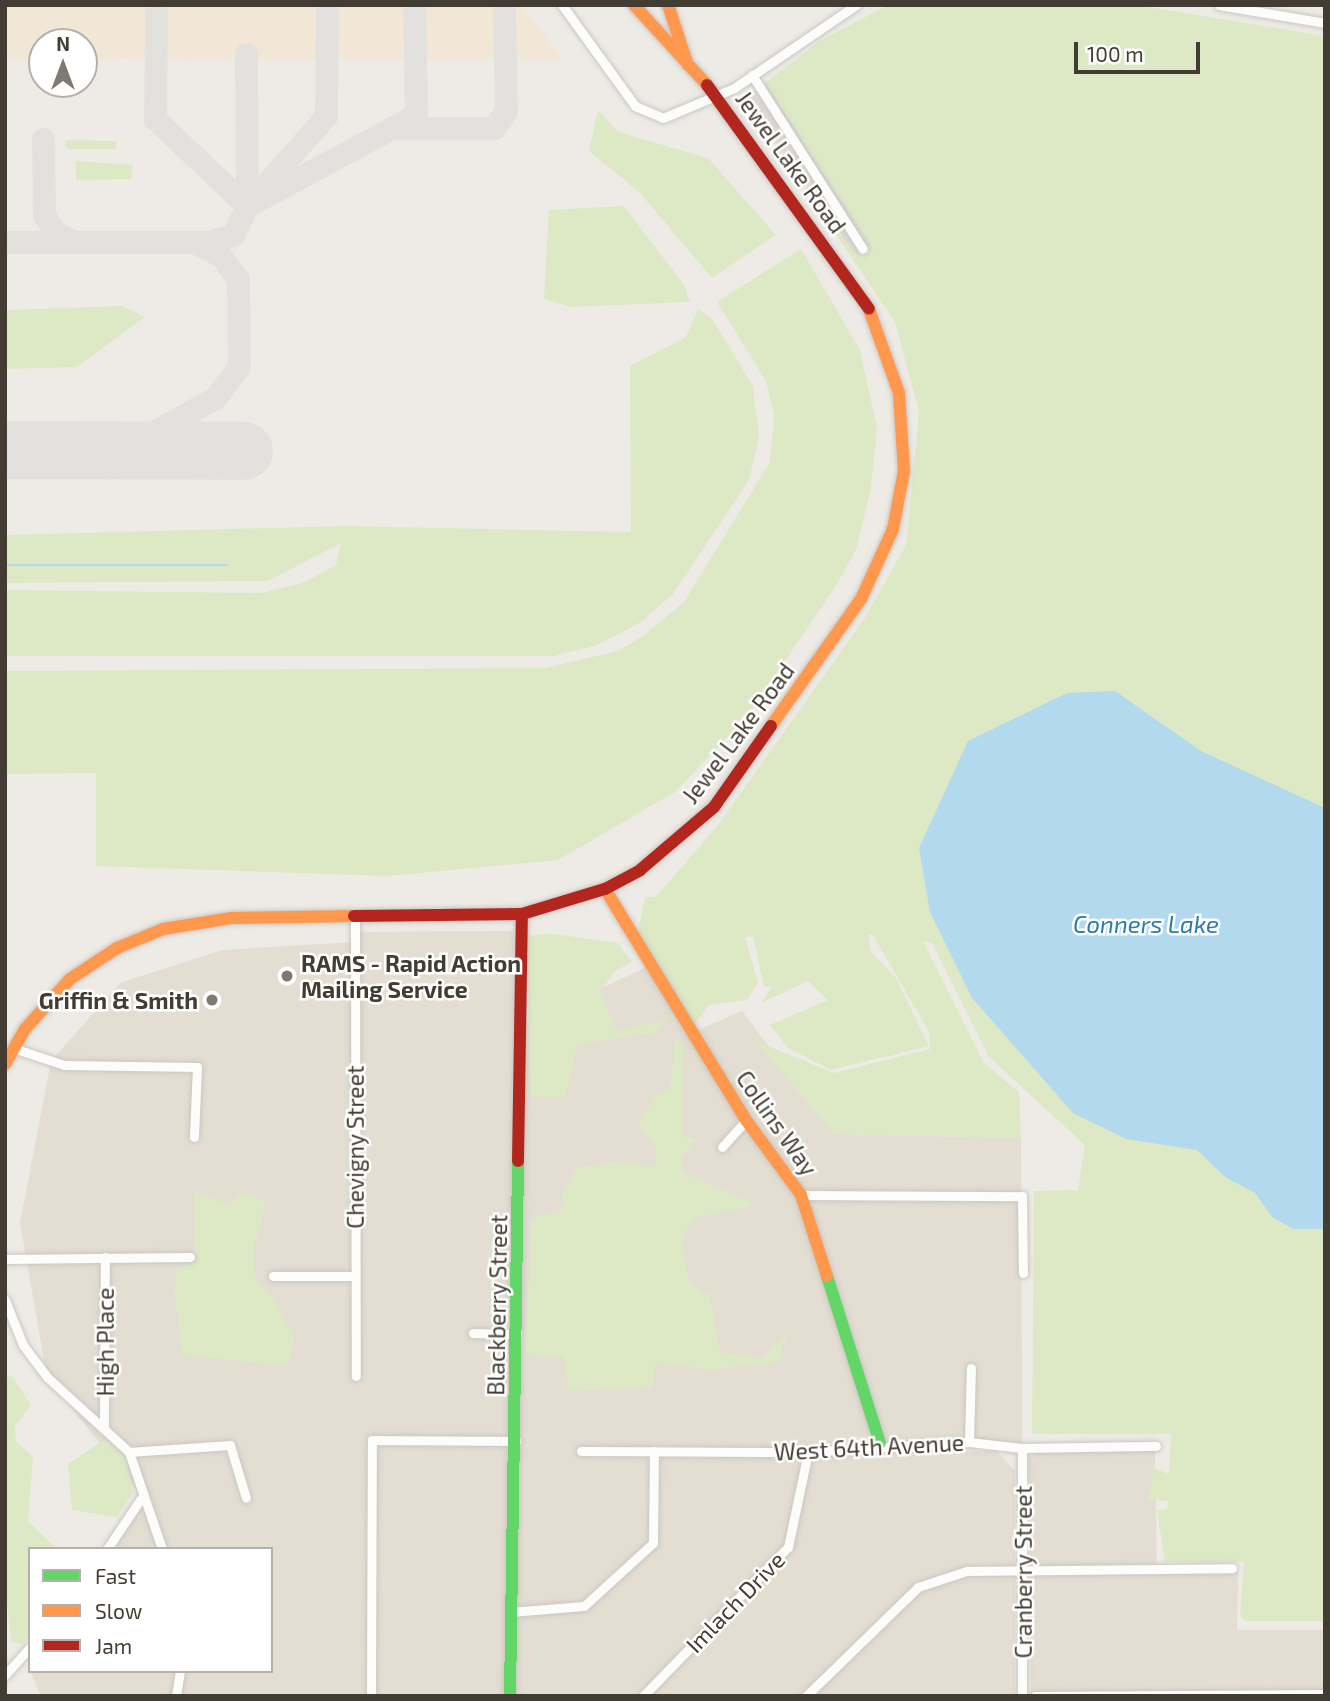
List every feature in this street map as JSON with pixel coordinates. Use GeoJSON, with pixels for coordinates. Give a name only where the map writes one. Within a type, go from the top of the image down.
{"type":"FeatureCollection","features":[{"type":"Feature","properties":{"kind":"main road","name":"Jewel Lake Road"},"geometry":{"type":"LineString","coordinates":[[5,1064],[13,1048],[64,984],[139,938],[221,918],[522,914],[605,889],[678,841],[736,777],[862,599],[893,528],[905,471],[900,393],[881,331],[854,284],[717,96],[634,5]]}},
{"type":"Feature","properties":{"kind":"main road"},"geometry":{"type":"LineString","coordinates":[[668,5],[688,65]]}},
{"type":"Feature","properties":{"kind":"main road","name":"Collins Way"},"geometry":{"type":"LineString","coordinates":[[605,889],[746,1120],[801,1195],[880,1443]]}},
{"type":"Feature","properties":{"kind":"main road","name":"Blackberry Street"},"geometry":{"type":"LineString","coordinates":[[510,1696],[522,914]]}},
{"type":"Feature","properties":{"kind":"street"},"geometry":{"type":"LineString","coordinates":[[562,5],[645,113],[672,116],[717,96],[752,75],[856,5]]}},
{"type":"Feature","properties":{"kind":"street"},"geometry":{"type":"LineString","coordinates":[[1219,5],[1325,23]]}},
{"type":"Feature","properties":{"kind":"street"},"geometry":{"type":"LineString","coordinates":[[752,75],[863,249]]}},
{"type":"Feature","properties":{"kind":"street","name":"Chevigny Street"},"geometry":{"type":"LineString","coordinates":[[355,917],[356,1376]]}},
{"type":"Feature","properties":{"kind":"street"},"geometry":{"type":"LineString","coordinates":[[13,1048],[64,1065],[197,1067],[194,1136]]}},
{"type":"Feature","properties":{"kind":"street"},"geometry":{"type":"LineString","coordinates":[[722,1147],[746,1120]]}},
{"type":"Feature","properties":{"kind":"street"},"geometry":{"type":"LineString","coordinates":[[801,1195],[1022,1196],[1023,1273]]}},
{"type":"Feature","properties":{"kind":"street","name":"High Place"},"geometry":{"type":"LineString","coordinates":[[104,1426],[105,1257]]}},
{"type":"Feature","properties":{"kind":"street"},"geometry":{"type":"LineString","coordinates":[[5,1259],[191,1257]]}},
{"type":"Feature","properties":{"kind":"street"},"geometry":{"type":"LineString","coordinates":[[273,1276],[355,1276]]}},
{"type":"Feature","properties":{"kind":"street"},"geometry":{"type":"LineString","coordinates":[[5,1300],[23,1345],[47,1377],[104,1426],[129,1452],[142,1497],[161,1547]]}},
{"type":"Feature","properties":{"kind":"street"},"geometry":{"type":"LineString","coordinates":[[473,1333],[517,1334]]}},
{"type":"Feature","properties":{"kind":"street"},"geometry":{"type":"LineString","coordinates":[[969,1441],[971,1368]]}},
{"type":"Feature","properties":{"kind":"street"},"geometry":{"type":"LineString","coordinates":[[372,1696],[372,1440],[516,1441]]}},
{"type":"Feature","properties":{"kind":"street","name":"West 64th Avenue"},"geometry":{"type":"LineString","coordinates":[[581,1451],[808,1452],[880,1443],[969,1441],[1022,1448],[1156,1446]]}},
{"type":"Feature","properties":{"kind":"street"},"geometry":{"type":"LineString","coordinates":[[129,1452],[230,1445],[246,1498]]}},
{"type":"Feature","properties":{"kind":"street","name":"Cranberry Street"},"geometry":{"type":"LineString","coordinates":[[1022,1448],[1026,1568],[1022,1696]]}},
{"type":"Feature","properties":{"kind":"street"},"geometry":{"type":"LineString","coordinates":[[510,1612],[584,1606],[653,1543],[654,1451]]}},
{"type":"Feature","properties":{"kind":"street","name":"Imlach Drive"},"geometry":{"type":"LineString","coordinates":[[643,1696],[789,1547],[808,1452]]}},
{"type":"Feature","properties":{"kind":"street"},"geometry":{"type":"LineString","coordinates":[[108,1547],[142,1497]]}},
{"type":"Feature","properties":{"kind":"street"},"geometry":{"type":"LineString","coordinates":[[806,1696],[918,1587],[967,1571],[1026,1568],[1232,1569]]}},
{"type":"Feature","properties":{"kind":"street"},"geometry":{"type":"LineString","coordinates":[[5,1675],[28,1649]]}},
{"type":"Feature","properties":{"kind":"street"},"geometry":{"type":"LineString","coordinates":[[176,1696],[180,1673]]}},
{"type":"Feature","properties":{"kind":"street"},"geometry":{"type":"LineString","coordinates":[[1035,1696],[1325,1694]]}},
{"type":"Feature","properties":{"kind":"shaded area"},"geometry":{"type":"Polygon","coordinates":[[[5,5],[522,5],[563,60],[98,59],[98,28],[28,28],[28,59],[5,59],[5,5]]]}},
{"type":"Feature","properties":{"kind":"shaded area"},"geometry":{"type":"Polygon","coordinates":[[[767,85],[871,245],[867,249],[855,254],[747,100],[767,85]]]}},
{"type":"Feature","properties":{"kind":"shaded area"},"geometry":{"type":"Polygon","coordinates":[[[514,931],[514,1029],[651,965],[691,1033],[742,1011],[834,1134],[1021,1138],[1022,1448],[694,1454],[997,1451],[1015,1471],[1015,1696],[41,1696],[31,1673],[273,1673],[273,1547],[104,1547],[142,1497],[47,1377],[20,1223],[51,1061],[120,983],[222,950],[355,942],[360,1013],[360,932],[514,931]]]}},
{"type":"Feature","properties":{"kind":"shaded area"},"geometry":{"type":"Polygon","coordinates":[[[1039,1451],[1155,1451],[1157,1574],[1238,1572],[1237,1630],[1325,1630],[1325,1696],[1031,1696],[1029,1457],[1039,1451]]]}},
{"type":"Feature","properties":{"kind":"green space"},"geometry":{"type":"Polygon","coordinates":[[[888,5],[1136,5],[1325,36],[1325,1621],[1245,1621],[1240,1614],[1244,1562],[1165,1562],[1157,1510],[1167,1509],[1168,1501],[1148,1500],[1154,1468],[1169,1474],[1171,1434],[1032,1434],[1034,1191],[1078,1190],[1085,1145],[989,1057],[932,943],[923,941],[984,1063],[1019,1092],[1021,1138],[834,1134],[755,1041],[834,1073],[930,1049],[929,1032],[873,935],[868,935],[871,952],[896,978],[929,1046],[831,1070],[788,1048],[770,1025],[828,1000],[808,981],[761,1003],[773,986],[764,987],[753,936],[745,937],[758,983],[747,1000],[709,1005],[694,1025],[637,937],[645,897],[656,897],[718,825],[864,619],[906,545],[919,412],[895,322],[744,99],[820,41],[888,5]]]}},
{"type":"Feature","properties":{"kind":"green space"},"geometry":{"type":"Polygon","coordinates":[[[598,110],[618,132],[708,158],[776,235],[712,278],[640,193],[589,151],[598,110]]]}},
{"type":"Feature","properties":{"kind":"green space"},"geometry":{"type":"Polygon","coordinates":[[[65,140],[117,141],[116,149],[67,149],[65,140]]]}},
{"type":"Feature","properties":{"kind":"green space"},"geometry":{"type":"Polygon","coordinates":[[[76,161],[133,165],[131,179],[76,180],[76,161]]]}},
{"type":"Feature","properties":{"kind":"green space"},"geometry":{"type":"Polygon","coordinates":[[[624,206],[684,285],[690,302],[571,307],[544,299],[549,210],[624,206]]]}},
{"type":"Feature","properties":{"kind":"green space"},"geometry":{"type":"Polygon","coordinates":[[[801,249],[860,350],[877,428],[871,488],[856,550],[835,587],[747,717],[675,792],[558,860],[388,876],[96,866],[96,773],[5,774],[5,671],[545,668],[618,651],[643,636],[684,602],[770,462],[774,416],[766,381],[717,302],[801,249]]]}},
{"type":"Feature","properties":{"kind":"green space"},"geometry":{"type":"Polygon","coordinates":[[[122,306],[145,317],[77,367],[5,369],[5,310],[122,306]]]}},
{"type":"Feature","properties":{"kind":"green space"},"geometry":{"type":"Polygon","coordinates":[[[698,309],[712,319],[753,386],[759,437],[749,480],[672,595],[641,622],[595,646],[552,656],[5,656],[5,590],[260,593],[303,583],[336,565],[341,543],[268,581],[5,583],[5,535],[345,526],[631,532],[630,366],[686,337],[698,309]]]}},
{"type":"Feature","properties":{"kind":"green space"},"geometry":{"type":"Polygon","coordinates":[[[553,934],[618,943],[632,962],[615,971],[600,993],[617,1031],[664,1020],[655,1033],[577,1044],[566,1097],[530,1097],[527,935],[553,934]]]}},
{"type":"Feature","properties":{"kind":"green space"},"geometry":{"type":"Polygon","coordinates":[[[675,1038],[683,1046],[682,1136],[697,1139],[681,1158],[683,1172],[756,1205],[694,1218],[681,1241],[690,1283],[710,1296],[720,1352],[761,1358],[787,1334],[779,1362],[711,1370],[655,1363],[653,1387],[569,1391],[564,1357],[525,1355],[531,1219],[564,1208],[562,1195],[577,1168],[617,1161],[655,1167],[656,1145],[638,1126],[655,1095],[670,1089],[675,1038]]]}},
{"type":"Feature","properties":{"kind":"green space"},"geometry":{"type":"Polygon","coordinates":[[[194,1192],[227,1204],[243,1192],[266,1202],[254,1248],[256,1282],[273,1298],[294,1337],[288,1366],[182,1355],[174,1291],[177,1269],[195,1263],[194,1192]]]}},
{"type":"Feature","properties":{"kind":"green space"},"geometry":{"type":"Polygon","coordinates":[[[12,1376],[31,1405],[15,1426],[16,1442],[33,1457],[28,1521],[55,1547],[28,1547],[28,1639],[22,1644],[11,1642],[5,1580],[5,1377],[12,1376]]]}},
{"type":"Feature","properties":{"kind":"green space"},"geometry":{"type":"Polygon","coordinates":[[[106,1439],[125,1454],[133,1493],[117,1517],[72,1510],[68,1464],[106,1439]]]}},
{"type":"Feature","properties":{"kind":"water","name":"Conners Lake"},"geometry":{"type":"Polygon","coordinates":[[[1115,691],[1201,751],[1325,808],[1325,1229],[1293,1229],[1272,1217],[1255,1193],[1225,1177],[1197,1150],[1126,1139],[1073,1113],[972,998],[930,912],[919,848],[968,741],[1067,693],[1115,691]]]}},
{"type":"Feature","properties":{"kind":"waterway"},"geometry":{"type":"LineString","coordinates":[[5,565],[227,565]]}},
{"type":"Feature","properties":{"kind":"taxiway"},"geometry":{"type":"LineString","coordinates":[[247,206],[416,115],[414,5]]}},
{"type":"Feature","properties":{"kind":"taxiway"},"geometry":{"type":"LineString","coordinates":[[395,128],[494,128],[506,110],[504,8]]}},
{"type":"Feature","properties":{"kind":"taxiway"},"geometry":{"type":"LineString","coordinates":[[258,193],[326,116],[327,11]]}},
{"type":"Feature","properties":{"kind":"taxiway"},"geometry":{"type":"LineString","coordinates":[[156,13],[155,119],[247,206]]}},
{"type":"Feature","properties":{"kind":"taxiway"},"geometry":{"type":"LineString","coordinates":[[5,242],[207,242],[233,235],[247,206],[246,54]]}},
{"type":"Feature","properties":{"kind":"taxiway"},"geometry":{"type":"LineString","coordinates":[[43,139],[44,215],[55,232],[74,242]]}},
{"type":"Feature","properties":{"kind":"taxiway"},"geometry":{"type":"LineString","coordinates":[[121,450],[215,398],[239,366],[238,280],[221,256],[196,243]]}},
{"type":"Feature","properties":{"kind":"runway"},"geometry":{"type":"LineString","coordinates":[[5,450],[244,451]]}},
{"type":"Feature","properties":{"kind":"traffic: fast"},"geometry":{"type":"LineString","coordinates":[[510,1696],[518,1161]]}},
{"type":"Feature","properties":{"kind":"traffic: fast"},"geometry":{"type":"LineString","coordinates":[[827,1276],[880,1443]]}},
{"type":"Feature","properties":{"kind":"traffic: slow"},"geometry":{"type":"LineString","coordinates":[[634,5],[707,85]]}},
{"type":"Feature","properties":{"kind":"traffic: slow"},"geometry":{"type":"LineString","coordinates":[[668,5],[688,65]]}},
{"type":"Feature","properties":{"kind":"traffic: slow"},"geometry":{"type":"LineString","coordinates":[[771,726],[861,599],[893,529],[904,471],[899,393],[869,309]]}},
{"type":"Feature","properties":{"kind":"traffic: slow"},"geometry":{"type":"LineString","coordinates":[[605,889],[746,1120],[801,1195],[827,1276]]}},
{"type":"Feature","properties":{"kind":"traffic: slow"},"geometry":{"type":"LineString","coordinates":[[5,1064],[25,1029],[70,979],[117,948],[163,929],[232,918],[354,916]]}},
{"type":"Feature","properties":{"kind":"traffic: jam"},"geometry":{"type":"LineString","coordinates":[[707,85],[869,309]]}},
{"type":"Feature","properties":{"kind":"traffic: jam"},"geometry":{"type":"LineString","coordinates":[[354,916],[522,914],[605,889],[640,870],[714,807],[771,726]]}},
{"type":"Feature","properties":{"kind":"traffic: jam"},"geometry":{"type":"LineString","coordinates":[[518,1161],[522,914]]}},
{"type":"Feature","properties":{"kind":"place","name":"RAMS - Rapid Action Mailing Service"},"geometry":{"type":"Point","coordinates":[287,976]}},
{"type":"Feature","properties":{"kind":"place","name":"Griffin & Smith"},"geometry":{"type":"Point","coordinates":[212,1000]}}]}
